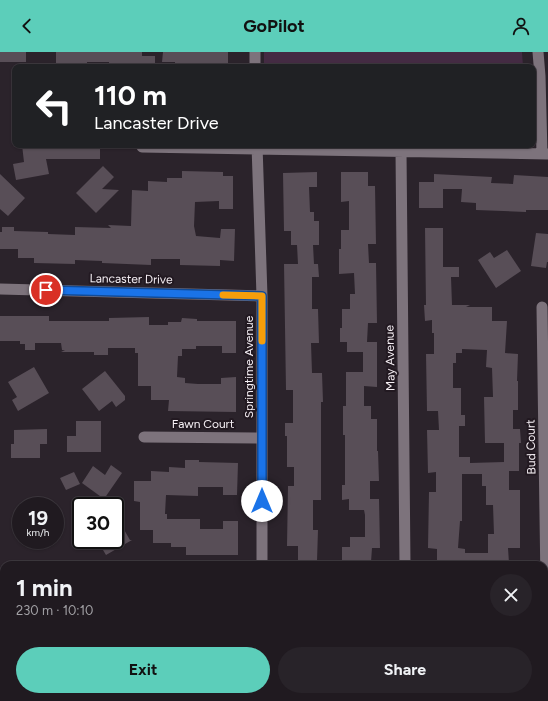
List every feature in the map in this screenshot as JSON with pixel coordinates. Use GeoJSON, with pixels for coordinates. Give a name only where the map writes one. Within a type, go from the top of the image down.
{"type":"FeatureCollection","features":[{"type":"Feature","properties":{"kind":"street"},"geometry":{"type":"LineString","coordinates":[[255,52],[255,64]]}},
{"type":"Feature","properties":{"kind":"street"},"geometry":{"type":"LineString","coordinates":[[329,148],[545,154],[538,52]]}},
{"type":"Feature","properties":{"kind":"street","name":"Springtime Avenue"},"geometry":{"type":"LineString","coordinates":[[257,148],[262,296],[262,561]]}},
{"type":"Feature","properties":{"kind":"street","name":"May Avenue"},"geometry":{"type":"LineString","coordinates":[[401,150],[405,561]]}},
{"type":"Feature","properties":{"kind":"street","name":"Lancaster Drive"},"geometry":{"type":"LineString","coordinates":[[0,289],[262,296]]}},
{"type":"Feature","properties":{"kind":"street","name":"Bud Court"},"geometry":{"type":"LineString","coordinates":[[542,308],[546,561]]}},
{"type":"Feature","properties":{"kind":"street","name":"Fawn Court"},"geometry":{"type":"LineString","coordinates":[[144,437],[262,438]]}},
{"type":"Feature","properties":{"kind":"shaded area"},"geometry":{"type":"Polygon","coordinates":[[[264,52],[522,52],[523,64],[264,64],[264,52]]]}},
{"type":"Feature","properties":{"kind":"building"},"geometry":{"type":"Polygon","coordinates":[[[0,52],[26,52],[26,62],[0,62],[0,52]]]}},
{"type":"Feature","properties":{"kind":"building"},"geometry":{"type":"Polygon","coordinates":[[[56,52],[142,52],[142,56],[155,56],[155,64],[109,64],[109,62],[87,62],[87,64],[56,64],[56,52]]]}},
{"type":"Feature","properties":{"kind":"building"},"geometry":{"type":"Polygon","coordinates":[[[163,52],[228,52],[228,64],[175,64],[175,62],[162,62],[163,52]]]}},
{"type":"Feature","properties":{"kind":"building"},"geometry":{"type":"Polygon","coordinates":[[[22,148],[100,148],[100,159],[46,159],[49,174],[16,180],[13,164],[24,162],[22,148]]]}},
{"type":"Feature","properties":{"kind":"building"},"geometry":{"type":"Polygon","coordinates":[[[103,166],[114,177],[102,189],[119,190],[96,213],[76,193],[103,166]]]}},
{"type":"Feature","properties":{"kind":"building"},"geometry":{"type":"Polygon","coordinates":[[[182,171],[223,172],[223,176],[233,176],[233,209],[219,209],[219,201],[195,202],[194,226],[196,236],[220,238],[221,229],[235,229],[234,261],[220,260],[220,266],[180,265],[180,259],[151,259],[151,265],[102,263],[102,261],[75,260],[75,264],[34,263],[34,258],[18,258],[18,249],[0,249],[0,232],[2,232],[2,227],[14,227],[14,231],[48,232],[48,234],[75,235],[75,227],[111,228],[108,225],[131,226],[132,190],[148,191],[148,181],[167,182],[167,178],[182,178],[182,171]]]}},
{"type":"Feature","properties":{"kind":"building"},"geometry":{"type":"Polygon","coordinates":[[[317,172],[317,187],[309,187],[310,212],[314,212],[314,221],[319,221],[319,245],[313,245],[314,264],[318,264],[319,277],[312,277],[312,309],[318,309],[319,343],[311,343],[312,373],[322,373],[323,402],[321,402],[321,500],[313,500],[313,530],[318,530],[317,561],[298,561],[298,546],[287,546],[288,486],[294,486],[294,467],[287,467],[287,436],[285,436],[285,423],[293,423],[293,390],[286,390],[284,264],[298,264],[297,245],[291,245],[291,231],[284,231],[283,173],[317,172]]]}},
{"type":"Feature","properties":{"kind":"building"},"geometry":{"type":"Polygon","coordinates":[[[341,172],[368,172],[368,186],[375,186],[376,244],[368,244],[369,263],[376,263],[377,323],[368,323],[367,342],[377,342],[377,387],[364,386],[364,406],[371,406],[371,419],[377,419],[379,481],[370,481],[370,499],[379,499],[380,548],[372,548],[371,561],[342,561],[342,547],[350,547],[350,537],[365,537],[365,515],[364,510],[349,510],[349,499],[342,500],[342,485],[345,485],[345,435],[343,435],[343,406],[346,406],[346,372],[363,372],[363,352],[347,352],[347,342],[340,342],[342,309],[350,309],[350,294],[355,294],[354,273],[339,274],[341,230],[349,230],[349,201],[341,202],[341,172]]]}},
{"type":"Feature","properties":{"kind":"building"},"geometry":{"type":"Polygon","coordinates":[[[0,174],[25,198],[8,216],[0,209],[0,174]]]}},
{"type":"Feature","properties":{"kind":"building"},"geometry":{"type":"Polygon","coordinates":[[[434,174],[492,177],[491,183],[513,184],[514,175],[548,177],[548,210],[526,210],[526,212],[476,210],[476,203],[461,202],[462,189],[443,189],[443,208],[419,208],[419,182],[434,182],[434,174]]]}},
{"type":"Feature","properties":{"kind":"building"},"geometry":{"type":"Polygon","coordinates":[[[425,228],[443,228],[443,267],[459,267],[459,277],[451,277],[452,305],[470,305],[466,307],[492,307],[492,321],[507,321],[505,353],[518,354],[518,410],[513,410],[513,429],[520,429],[521,443],[519,443],[519,471],[509,471],[509,490],[520,490],[520,548],[508,548],[509,561],[437,561],[437,549],[428,548],[429,492],[436,492],[436,472],[428,473],[427,430],[439,430],[438,411],[427,411],[426,354],[434,354],[434,333],[432,333],[432,320],[425,321],[424,305],[426,305],[425,228]],[[462,349],[462,353],[456,353],[456,363],[453,363],[453,388],[461,388],[461,415],[465,415],[465,426],[459,426],[459,457],[470,457],[470,463],[504,462],[504,443],[485,443],[484,397],[493,397],[492,368],[486,367],[487,350],[462,349]],[[462,474],[462,521],[460,521],[458,548],[465,549],[465,553],[488,553],[488,534],[494,534],[493,505],[486,505],[486,486],[482,486],[482,474],[462,474]]]}},
{"type":"Feature","properties":{"kind":"building"},"geometry":{"type":"Polygon","coordinates":[[[536,233],[548,234],[548,262],[546,268],[531,266],[536,233]]]}},
{"type":"Feature","properties":{"kind":"building"},"geometry":{"type":"Polygon","coordinates":[[[507,250],[521,271],[496,288],[478,260],[490,252],[494,258],[507,250]]]}},
{"type":"Feature","properties":{"kind":"building"},"geometry":{"type":"Polygon","coordinates":[[[0,316],[49,316],[49,321],[109,321],[109,318],[149,317],[149,325],[168,325],[168,322],[181,322],[182,318],[197,319],[197,321],[236,321],[236,353],[222,353],[222,346],[196,346],[196,349],[182,349],[182,356],[178,356],[177,377],[185,378],[185,383],[221,384],[221,378],[236,377],[236,412],[168,411],[169,400],[151,400],[151,386],[138,386],[138,353],[135,353],[135,348],[108,348],[108,355],[94,355],[94,352],[61,352],[65,350],[62,350],[61,343],[35,343],[35,350],[25,350],[25,344],[20,344],[20,341],[0,341],[0,316]]]}},
{"type":"Feature","properties":{"kind":"building"},"geometry":{"type":"Polygon","coordinates":[[[34,367],[49,393],[18,411],[12,400],[17,397],[8,382],[34,367]]]}},
{"type":"Feature","properties":{"kind":"building"},"geometry":{"type":"Polygon","coordinates":[[[105,371],[125,396],[125,400],[116,407],[112,401],[99,411],[82,389],[105,371]]]}},
{"type":"Feature","properties":{"kind":"building"},"geometry":{"type":"Polygon","coordinates":[[[76,421],[101,421],[101,452],[67,452],[67,436],[76,436],[76,421]]]}},
{"type":"Feature","properties":{"kind":"building"},"geometry":{"type":"Polygon","coordinates":[[[47,429],[47,444],[40,444],[40,458],[11,458],[11,444],[14,444],[14,430],[47,429]]]}},
{"type":"Feature","properties":{"kind":"building"},"geometry":{"type":"Polygon","coordinates":[[[185,460],[199,460],[199,462],[238,463],[237,495],[223,495],[223,487],[198,487],[198,496],[166,495],[165,514],[167,514],[167,519],[200,519],[200,529],[223,529],[223,521],[238,521],[238,555],[186,555],[186,547],[171,547],[171,543],[153,543],[153,530],[140,530],[140,502],[134,501],[134,481],[151,481],[151,471],[169,472],[169,467],[185,468],[185,460]]]}},
{"type":"Feature","properties":{"kind":"building"},"geometry":{"type":"Polygon","coordinates":[[[111,465],[122,473],[105,497],[101,497],[82,483],[93,466],[105,475],[111,465]]]}},
{"type":"Feature","properties":{"kind":"building"},"geometry":{"type":"Polygon","coordinates":[[[74,472],[80,484],[66,490],[60,478],[74,472]]]}},
{"type":"Feature","properties":{"kind":"building"},"geometry":{"type":"Polygon","coordinates":[[[124,530],[130,540],[132,540],[124,545],[124,530]]]}},
{"type":"Feature","properties":{"kind":"building"},"geometry":{"type":"Polygon","coordinates":[[[102,549],[116,549],[106,555],[102,549]]]}},
{"type":"Feature","properties":{"kind":"slow traffic"},"geometry":{"type":"LineString","coordinates":[[223,295],[262,296],[262,341]]}},
{"type":"Feature","properties":{"kind":"route"},"geometry":{"type":"LineString","coordinates":[[46,290],[262,296],[262,501]]}}]}
